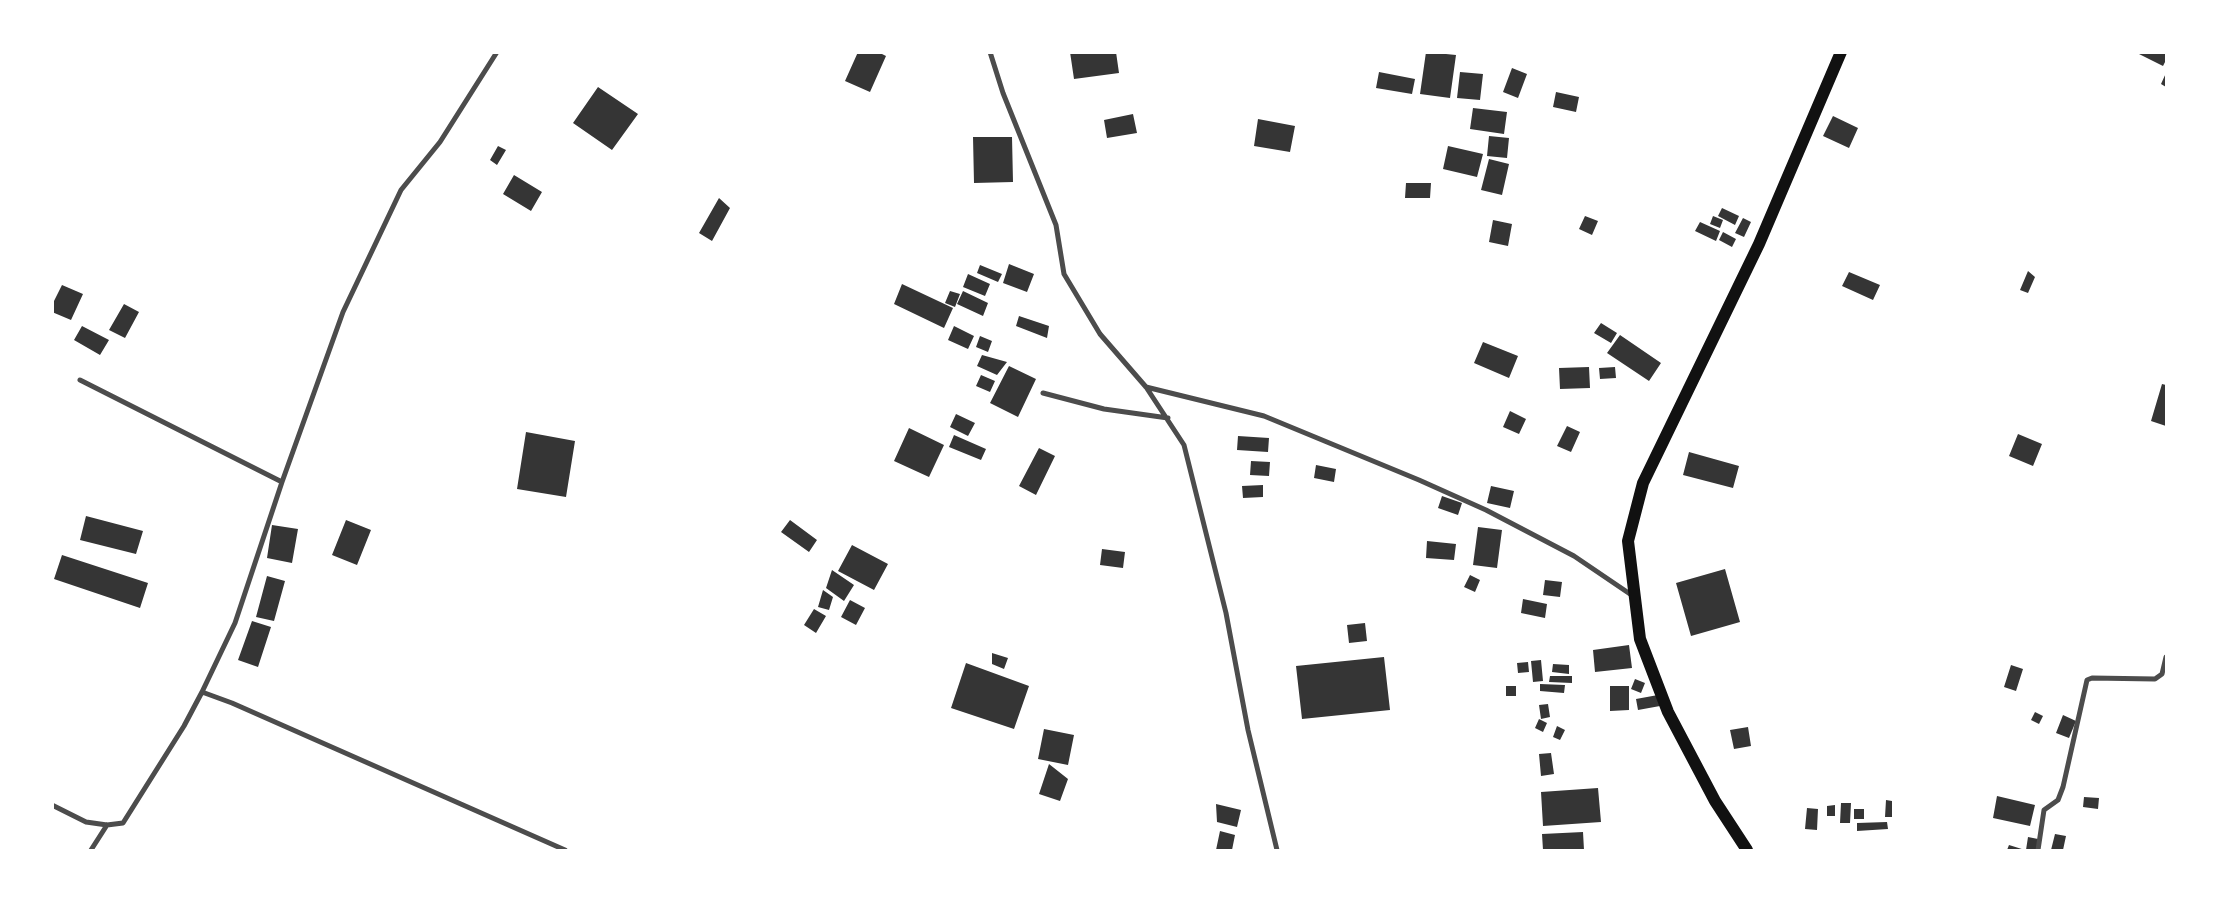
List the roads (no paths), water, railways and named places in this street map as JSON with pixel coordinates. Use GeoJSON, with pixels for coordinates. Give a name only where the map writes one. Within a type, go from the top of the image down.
{"type":"FeatureCollection","features":[{"type":"Feature","properties":{"kind":"main road"},"geometry":{"type":"LineString","coordinates":[[1747,850],[1715,801],[1668,712],[1640,639],[1628,541],[1643,483],[1760,244],[1841,52]]}},
{"type":"Feature","properties":{"kind":"street"},"geometry":{"type":"LineString","coordinates":[[52,805],[86,822],[107,825],[123,823],[184,726],[235,623],[282,482],[344,312],[402,190],[440,142],[497,52]]}},
{"type":"Feature","properties":{"kind":"street"},"geometry":{"type":"LineString","coordinates":[[990,52],[1003,93],[1056,225],[1064,274],[1100,334],[1146,387],[1184,444],[1226,613],[1248,730],[1277,850]]}},
{"type":"Feature","properties":{"kind":"street"},"geometry":{"type":"LineString","coordinates":[[80,380],[282,482]]}},
{"type":"Feature","properties":{"kind":"street"},"geometry":{"type":"LineString","coordinates":[[1146,387],[1264,416],[1419,480],[1486,510],[1574,556],[1634,596]]}},
{"type":"Feature","properties":{"kind":"street"},"geometry":{"type":"LineString","coordinates":[[1043,393],[1104,409],[1168,418]]}},
{"type":"Feature","properties":{"kind":"street"},"geometry":{"type":"LineString","coordinates":[[2038,850],[2044,810],[2058,800],[2063,788],[2087,680],[2092,678],[2155,679],[2162,674],[2166,657]]}},
{"type":"Feature","properties":{"kind":"street"},"geometry":{"type":"LineString","coordinates":[[202,692],[232,703],[565,850]]}},
{"type":"Feature","properties":{"kind":"street"},"geometry":{"type":"LineString","coordinates":[[91,850],[107,825]]}}]}
